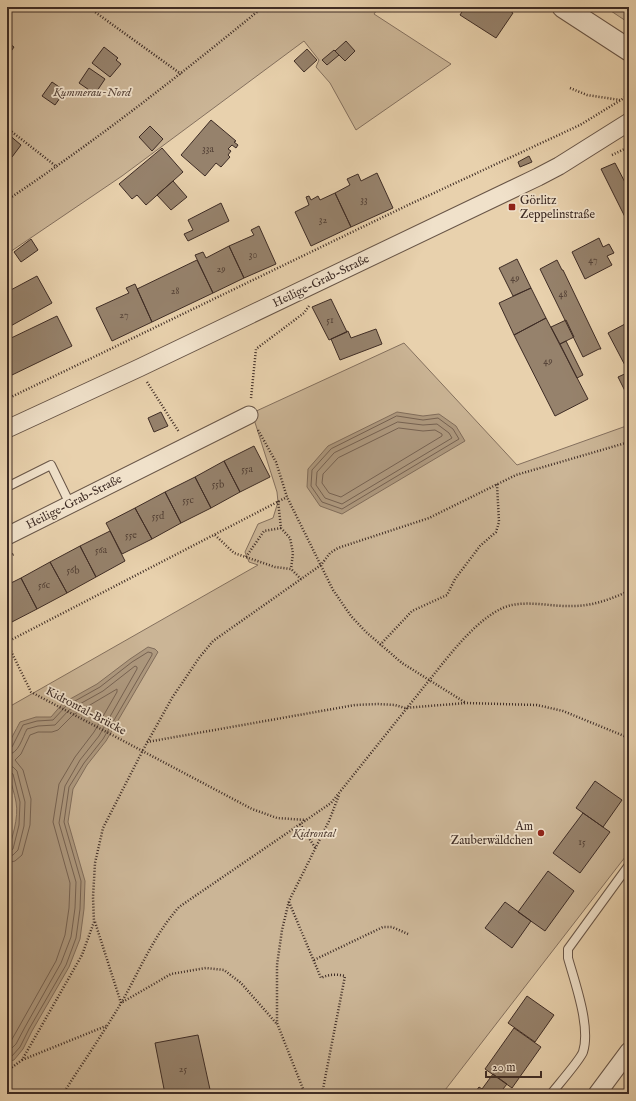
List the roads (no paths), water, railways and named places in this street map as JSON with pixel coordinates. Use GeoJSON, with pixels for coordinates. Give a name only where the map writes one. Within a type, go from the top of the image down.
{"type":"FeatureCollection","features":[{"type":"Feature","properties":{"kind":"street"},"geometry":{"type":"LineString","coordinates":[[563,7],[629,50]]}},
{"type":"Feature","properties":{"kind":"street","name":"Heilige-Grab-Straße"},"geometry":{"type":"LineString","coordinates":[[7,429],[139,368],[538,177],[559,166],[629,122]]}},
{"type":"Feature","properties":{"kind":"street","name":"Heilige-Grab-Straße"},"geometry":{"type":"LineString","coordinates":[[7,536],[249,415]]}},
{"type":"Feature","properties":{"kind":"street"},"geometry":{"type":"LineString","coordinates":[[597,1094],[629,1051]]}},
{"type":"Feature","properties":{"kind":"lane"},"geometry":{"type":"LineString","coordinates":[[7,487],[51,465],[70,504]]}},
{"type":"Feature","properties":{"kind":"lane"},"geometry":{"type":"LineString","coordinates":[[551,1094],[583,1053],[586,1038],[585,1024],[568,958],[568,949],[629,865]]}},
{"type":"Feature","properties":{"kind":"water"},"geometry":{"type":"Polygon","coordinates":[[[397,412],[423,416],[439,414],[456,426],[465,441],[342,514],[320,506],[307,487],[308,469],[328,446],[397,412]]]}},
{"type":"Feature","properties":{"kind":"water"},"geometry":{"type":"Polygon","coordinates":[[[148,647],[155,649],[158,652],[106,741],[87,765],[73,789],[68,822],[85,881],[84,909],[80,939],[69,967],[23,1049],[14,1060],[7,1062],[7,854],[17,815],[15,796],[9,776],[6,757],[8,747],[20,722],[36,717],[51,717],[63,703],[97,684],[148,647]]]}},
{"type":"Feature","properties":{"kind":"place","name":"Görlitz Zeppelinstraße"},"geometry":{"type":"Point","coordinates":[512,207]}},
{"type":"Feature","properties":{"kind":"place","name":"Am Zauberwäldchen"},"geometry":{"type":"Point","coordinates":[541,833]}},
{"type":"Feature","properties":{"kind":"park label","name":"Kummerau-Nord"},"geometry":{"type":"Point","coordinates":[92,92]}},
{"type":"Feature","properties":{"kind":"park label","name":"Kidrontal"},"geometry":{"type":"Point","coordinates":[314,833]}}]}
